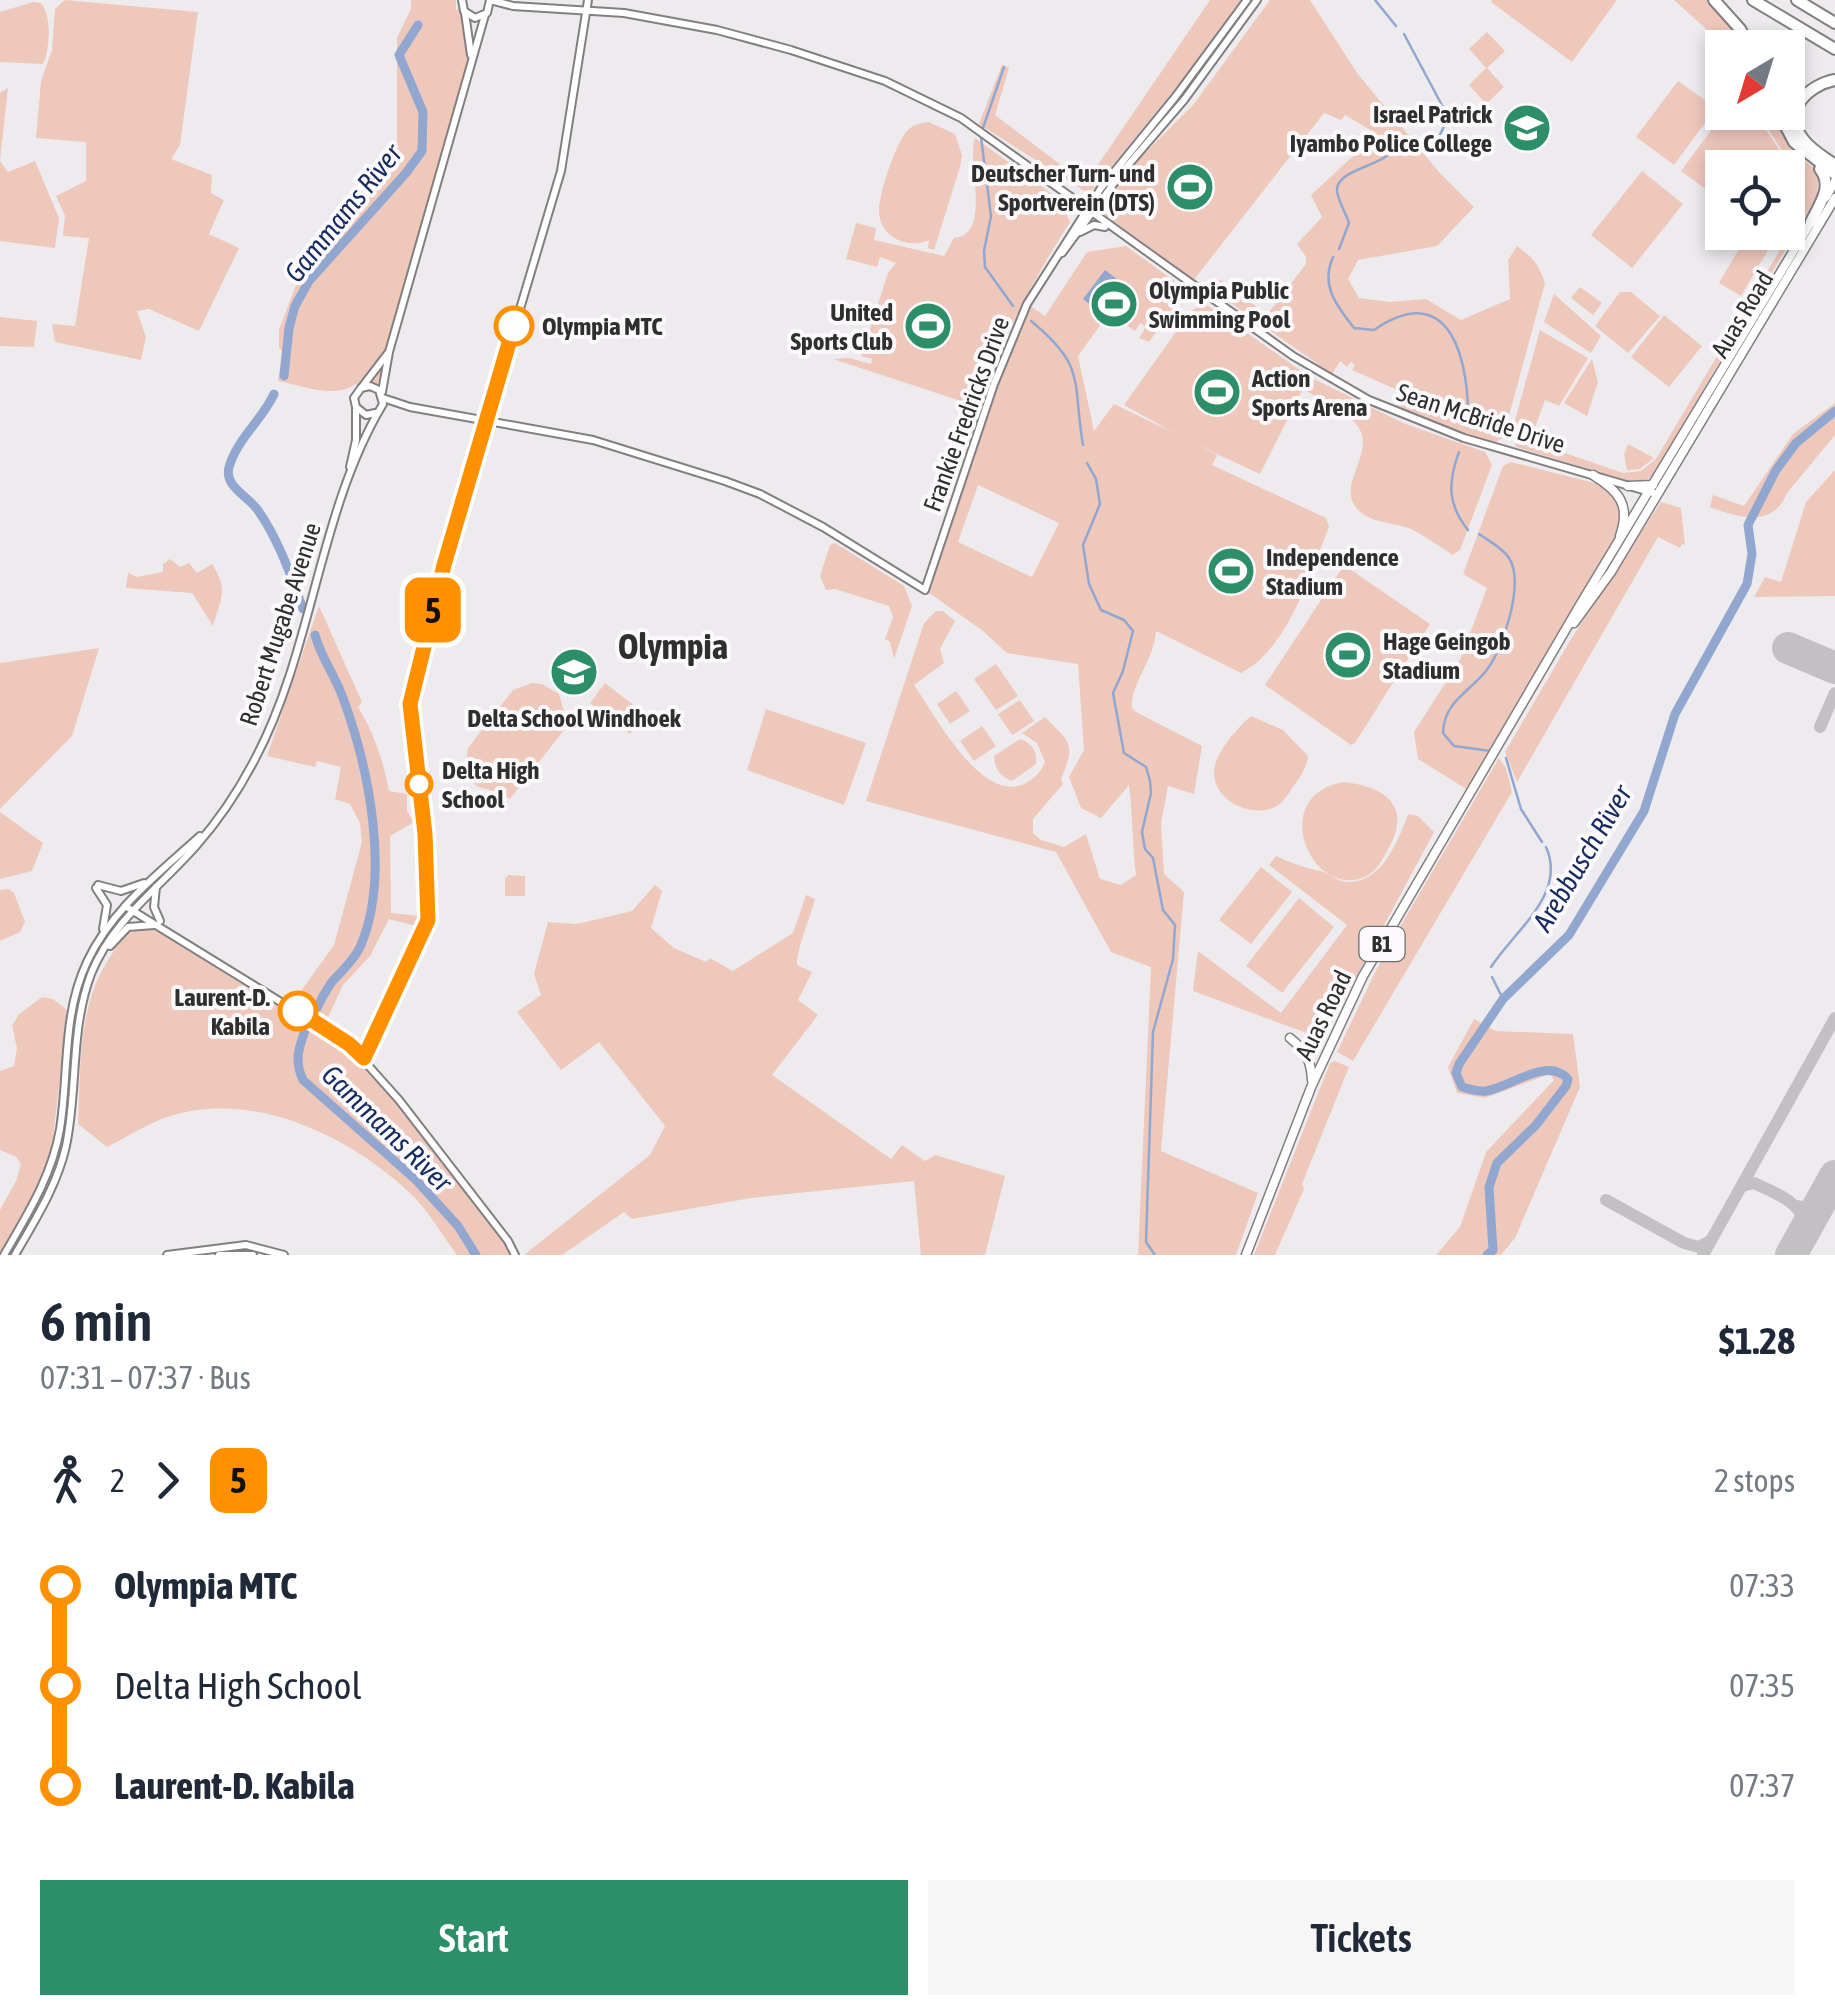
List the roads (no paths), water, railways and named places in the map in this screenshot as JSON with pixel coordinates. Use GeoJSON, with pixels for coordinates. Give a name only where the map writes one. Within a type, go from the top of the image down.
{"type":"FeatureCollection","features":[{"type":"Feature","properties":{"kind":"highway"},"geometry":{"type":"LineString","coordinates":[[1714,0],[1736,30]]}},
{"type":"Feature","properties":{"kind":"highway"},"geometry":{"type":"LineString","coordinates":[[1753,0],[1835,49]]}},
{"type":"Feature","properties":{"kind":"highway"},"geometry":{"type":"LineString","coordinates":[[1797,0],[1835,24]]}},
{"type":"Feature","properties":{"kind":"highway"},"geometry":{"type":"LineString","coordinates":[[1835,80],[1812,87],[1804,94],[1795,114],[1802,138],[1835,165]]}},
{"type":"Feature","properties":{"kind":"highway"},"geometry":{"type":"LineString","coordinates":[[1785,130],[1825,174],[1826,189],[1811,222]]}},
{"type":"Feature","properties":{"kind":"highway"},"geometry":{"type":"LineString","coordinates":[[1812,159],[1835,178]]}},
{"type":"Feature","properties":{"kind":"main road"},"geometry":{"type":"LineString","coordinates":[[462,0],[472,61]]}},
{"type":"Feature","properties":{"kind":"main road"},"geometry":{"type":"LineString","coordinates":[[378,410],[389,352],[490,0]]}},
{"type":"Feature","properties":{"kind":"main road","name":"Sean McBride Drive"},"geometry":{"type":"LineString","coordinates":[[490,0],[513,6],[641,16],[742,36],[885,81],[961,118],[1292,356],[1369,400],[1464,438],[1628,486]]}},
{"type":"Feature","properties":{"kind":"main road"},"geometry":{"type":"LineString","coordinates":[[364,1058],[428,920],[425,834],[410,704],[438,586],[561,171],[588,0]]}},
{"type":"Feature","properties":{"kind":"main road"},"geometry":{"type":"LineString","coordinates":[[1089,210],[1247,0]]}},
{"type":"Feature","properties":{"kind":"main road"},"geometry":{"type":"LineString","coordinates":[[1089,210],[1184,100],[1257,0]]}},
{"type":"Feature","properties":{"kind":"main road","name":"Sean McBride Drive"},"geometry":{"type":"LineString","coordinates":[[465,13],[474,18],[513,6]]}},
{"type":"Feature","properties":{"kind":"main road","name":"Sean McBride Drive"},"geometry":{"type":"LineString","coordinates":[[1030,166],[1153,256]]}},
{"type":"Feature","properties":{"kind":"main road","name":"Auas Road"},"geometry":{"type":"LineString","coordinates":[[1554,651],[1611,572],[1653,490],[1835,178]]}},
{"type":"Feature","properties":{"kind":"main road"},"geometry":{"type":"LineString","coordinates":[[1070,198],[1073,233],[1094,226],[1112,229]]}},
{"type":"Feature","properties":{"kind":"main road","name":"Auas Road"},"geometry":{"type":"LineString","coordinates":[[1246,1255],[1312,1085],[1363,976],[1610,558],[1835,198]]}},
{"type":"Feature","properties":{"kind":"main road","name":"Frankie Fredricks Drive"},"geometry":{"type":"LineString","coordinates":[[486,419],[593,440],[760,494],[823,527],[925,590],[1010,342],[1027,304],[1089,210]]}},
{"type":"Feature","properties":{"kind":"main road"},"geometry":{"type":"LineString","coordinates":[[389,352],[354,398],[356,407],[366,415],[410,406]]}},
{"type":"Feature","properties":{"kind":"main road"},"geometry":{"type":"LineString","coordinates":[[361,388],[375,387],[382,396],[410,406],[486,419]]}},
{"type":"Feature","properties":{"kind":"main road","name":"Robert Mugabe Avenue"},"geometry":{"type":"LineString","coordinates":[[4,1255],[42,1186],[54,1155],[73,1003],[96,944],[212,826],[246,776],[272,723],[347,482],[356,440],[356,407]]}},
{"type":"Feature","properties":{"kind":"main road","name":"Robert Mugabe Avenue"},"geometry":{"type":"LineString","coordinates":[[347,482],[378,410]]}},
{"type":"Feature","properties":{"kind":"main road"},"geometry":{"type":"LineString","coordinates":[[1594,475],[1613,488],[1624,506],[1622,530],[1610,558]]}},
{"type":"Feature","properties":{"kind":"main road"},"geometry":{"type":"LineString","coordinates":[[1628,486],[1653,490]]}},
{"type":"Feature","properties":{"kind":"main road","name":"Robert Mugabe Avenue"},"geometry":{"type":"LineString","coordinates":[[16,1255],[60,1167],[69,1130],[81,1006],[94,968],[148,880],[212,826]]}},
{"type":"Feature","properties":{"kind":"main road"},"geometry":{"type":"LineString","coordinates":[[96,944],[108,910],[97,886],[121,891],[148,880]]}},
{"type":"Feature","properties":{"kind":"main road"},"geometry":{"type":"LineString","coordinates":[[156,886],[154,907],[160,924]]}},
{"type":"Feature","properties":{"kind":"main road"},"geometry":{"type":"LineString","coordinates":[[130,907],[349,1044],[496,1225],[515,1255]]}},
{"type":"Feature","properties":{"kind":"main road"},"geometry":{"type":"LineString","coordinates":[[94,968],[128,928],[160,924]]}},
{"type":"Feature","properties":{"kind":"main road"},"geometry":{"type":"LineString","coordinates":[[1290,1038],[1310,1059],[1312,1085]]}},
{"type":"Feature","properties":{"kind":"main road"},"geometry":{"type":"LineString","coordinates":[[168,1255],[246,1244],[284,1255]]}},
{"type":"Feature","properties":{"kind":"main road"},"geometry":{"type":"LineString","coordinates":[[219,1255],[253,1255]]}},
{"type":"Feature","properties":{"kind":"water"},"geometry":{"type":"Polygon","coordinates":[[[1105,270],[1117,279],[1094,308],[1083,299],[1105,270]]]}},
{"type":"Feature","properties":{"kind":"waterway"},"geometry":{"type":"LineString","coordinates":[[1375,0],[1396,26]]}},
{"type":"Feature","properties":{"kind":"waterway","name":"Gammams River"},"geometry":{"type":"LineString","coordinates":[[284,376],[289,328],[295,306],[309,281],[422,151],[423,112],[399,55],[418,25]]}},
{"type":"Feature","properties":{"kind":"waterway"},"geometry":{"type":"LineString","coordinates":[[1404,34],[1445,111],[1439,137]]}},
{"type":"Feature","properties":{"kind":"waterway"},"geometry":{"type":"LineString","coordinates":[[983,128],[1004,67]]}},
{"type":"Feature","properties":{"kind":"waterway"},"geometry":{"type":"LineString","coordinates":[[981,137],[991,216],[985,267],[1013,306]]}},
{"type":"Feature","properties":{"kind":"waterway"},"geometry":{"type":"LineString","coordinates":[[1339,249],[1349,223],[1338,185],[1392,151],[1414,153]]}},
{"type":"Feature","properties":{"kind":"waterway"},"geometry":{"type":"LineString","coordinates":[[1333,257],[1329,286],[1336,304],[1354,328],[1374,330],[1401,316],[1422,314],[1439,321],[1451,335],[1465,378],[1468,427]]}},
{"type":"Feature","properties":{"kind":"waterway"},"geometry":{"type":"LineString","coordinates":[[1031,321],[1069,363],[1083,445]]}},
{"type":"Feature","properties":{"kind":"waterway","name":"Gammams River"},"geometry":{"type":"LineString","coordinates":[[274,394],[238,447],[228,474],[271,532],[303,609]]}},
{"type":"Feature","properties":{"kind":"waterway","name":"Arebbusch River"},"geometry":{"type":"LineString","coordinates":[[1487,1255],[1493,1250],[1489,1187],[1497,1163],[1536,1125],[1568,1079],[1559,1073],[1539,1072],[1477,1091],[1462,1087],[1456,1073],[1459,1064],[1503,999],[1569,935],[1644,811],[1675,714],[1747,584],[1752,554],[1748,525],[1776,470],[1796,443],[1835,411]]}},
{"type":"Feature","properties":{"kind":"waterway"},"geometry":{"type":"LineString","coordinates":[[1459,452],[1453,473],[1453,502],[1468,530]]}},
{"type":"Feature","properties":{"kind":"waterway"},"geometry":{"type":"LineString","coordinates":[[1087,463],[1096,479],[1100,504],[1083,545],[1089,584],[1101,610],[1124,620],[1133,631],[1113,693],[1124,753],[1146,767],[1150,781],[1142,832],[1145,849],[1153,858],[1163,910],[1175,925],[1173,959],[1153,1032],[1146,1242],[1155,1255]]}},
{"type":"Feature","properties":{"kind":"waterway"},"geometry":{"type":"LineString","coordinates":[[1479,534],[1509,558],[1515,583],[1510,616],[1493,661],[1447,713],[1443,733],[1454,746],[1491,751]]}},
{"type":"Feature","properties":{"kind":"waterway","name":"Gammams River"},"geometry":{"type":"LineString","coordinates":[[315,635],[343,698],[361,757],[375,856],[369,919],[360,947],[331,983],[316,1010]]}},
{"type":"Feature","properties":{"kind":"waterway"},"geometry":{"type":"LineString","coordinates":[[1506,758],[1521,809],[1542,842]]}},
{"type":"Feature","properties":{"kind":"waterway"},"geometry":{"type":"LineString","coordinates":[[1491,967],[1544,896],[1551,864],[1546,847]]}},
{"type":"Feature","properties":{"kind":"waterway"},"geometry":{"type":"LineString","coordinates":[[1492,977],[1503,999]]}},
{"type":"Feature","properties":{"kind":"waterway","name":"Gammams River"},"geometry":{"type":"LineString","coordinates":[[308,1023],[298,1058],[303,1080],[416,1180],[458,1226],[476,1255]]}},
{"type":"Feature","properties":{"kind":"place","name":"Israel Patrick Iyambo Police College"},"geometry":{"type":"Point","coordinates":[1527,128]}},
{"type":"Feature","properties":{"kind":"place","name":"Deutscher Turn- und Sportverein (DTS)"},"geometry":{"type":"Point","coordinates":[1190,187]}},
{"type":"Feature","properties":{"kind":"place","name":"Olympia Public Swimming Pool"},"geometry":{"type":"Point","coordinates":[1114,304]}},
{"type":"Feature","properties":{"kind":"place","name":"Olympia MTC"},"geometry":{"type":"Point","coordinates":[514,326]}},
{"type":"Feature","properties":{"kind":"place","name":"United Sports Club"},"geometry":{"type":"Point","coordinates":[928,326]}},
{"type":"Feature","properties":{"kind":"place","name":"Action Sports Arena"},"geometry":{"type":"Point","coordinates":[1217,392]}},
{"type":"Feature","properties":{"kind":"place","name":"Independence Stadium"},"geometry":{"type":"Point","coordinates":[1231,571]}},
{"type":"Feature","properties":{"kind":"place","name":"Hage Geingob Stadium"},"geometry":{"type":"Point","coordinates":[1348,655]}},
{"type":"Feature","properties":{"kind":"place","name":"Delta School Windhoek"},"geometry":{"type":"Point","coordinates":[574,672]}},
{"type":"Feature","properties":{"kind":"place","name":"Delta High School"},"geometry":{"type":"Point","coordinates":[419,784]}},
{"type":"Feature","properties":{"kind":"place","name":"Laurent-D. Kabila"},"geometry":{"type":"Point","coordinates":[298,1011]}},
{"type":"Feature","properties":{"kind":"district","name":"Olympia"},"geometry":{"type":"Point","coordinates":[673,646]}}]}
